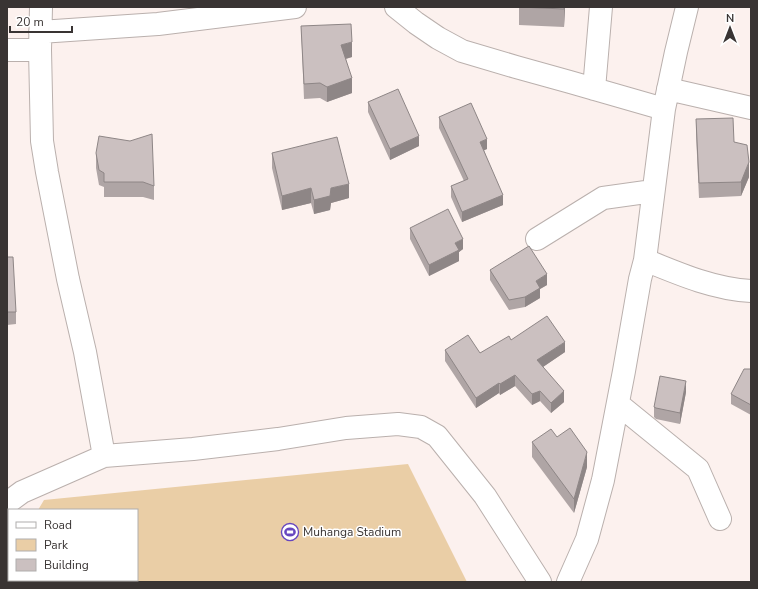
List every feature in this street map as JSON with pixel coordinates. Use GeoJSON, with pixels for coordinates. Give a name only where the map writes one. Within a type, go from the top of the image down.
{"type":"FeatureCollection","features":[{"type":"Feature","properties":{"kind":"street"},"geometry":{"type":"LineString","coordinates":[[41,7],[40,41],[42,141],[68,280],[85,352],[104,456]]}},
{"type":"Feature","properties":{"kind":"street"},"geometry":{"type":"LineString","coordinates":[[7,50],[40,41],[158,24],[295,7]]}},
{"type":"Feature","properties":{"kind":"street"},"geometry":{"type":"LineString","coordinates":[[396,7],[433,35],[462,51],[516,67],[594,89],[666,99],[751,108]]}},
{"type":"Feature","properties":{"kind":"street"},"geometry":{"type":"LineString","coordinates":[[594,89],[601,7]]}},
{"type":"Feature","properties":{"kind":"street"},"geometry":{"type":"LineString","coordinates":[[568,582],[587,539],[603,480],[645,260],[666,99],[687,7]]}},
{"type":"Feature","properties":{"kind":"street"},"geometry":{"type":"LineString","coordinates":[[537,239],[603,198],[653,191]]}},
{"type":"Feature","properties":{"kind":"street"},"geometry":{"type":"LineString","coordinates":[[645,260],[704,283],[751,291]]}},
{"type":"Feature","properties":{"kind":"street"},"geometry":{"type":"LineString","coordinates":[[618,404],[698,469],[720,519]]}},
{"type":"Feature","properties":{"kind":"street"},"geometry":{"type":"LineString","coordinates":[[7,503],[22,492],[104,456],[193,449],[278,439],[353,427],[398,424],[421,427],[437,436],[485,496],[540,582]]}},
{"type":"Feature","properties":{"kind":"green space","name":"Muhanga Stadium"},"geometry":{"type":"Polygon","coordinates":[[[408,464],[467,582],[7,582],[8,556],[8,581],[138,581],[138,509],[39,509],[44,500],[408,464]]]}},
{"type":"Feature","properties":{"kind":"building"},"geometry":{"type":"Polygon","coordinates":[[[519,7],[564,7],[564,9],[519,7]]]}},
{"type":"Feature","properties":{"kind":"building"},"geometry":{"type":"Polygon","coordinates":[[[351,24],[352,42],[341,45],[352,78],[327,87],[320,83],[304,84],[301,26],[351,24]]]}},
{"type":"Feature","properties":{"kind":"building"},"geometry":{"type":"Polygon","coordinates":[[[398,89],[419,136],[390,149],[368,102],[398,89]]]}},
{"type":"Feature","properties":{"kind":"building"},"geometry":{"type":"Polygon","coordinates":[[[471,103],[487,139],[480,142],[503,195],[462,212],[451,186],[468,179],[439,117],[471,103]]]}},
{"type":"Feature","properties":{"kind":"building"},"geometry":{"type":"Polygon","coordinates":[[[733,118],[734,142],[747,145],[749,162],[741,182],[699,183],[696,119],[733,118]]]}},
{"type":"Feature","properties":{"kind":"building"},"geometry":{"type":"Polygon","coordinates":[[[152,134],[154,186],[143,182],[104,182],[104,173],[99,170],[96,153],[99,136],[130,141],[152,134]]]}},
{"type":"Feature","properties":{"kind":"building"},"geometry":{"type":"Polygon","coordinates":[[[337,137],[349,184],[331,188],[330,196],[314,200],[311,188],[282,196],[272,153],[337,137]]]}},
{"type":"Feature","properties":{"kind":"building"},"geometry":{"type":"Polygon","coordinates":[[[448,209],[463,239],[455,243],[459,250],[429,265],[410,228],[448,209]]]}},
{"type":"Feature","properties":{"kind":"building"},"geometry":{"type":"Polygon","coordinates":[[[529,246],[547,274],[536,281],[540,288],[525,297],[509,300],[490,270],[529,246]]]}},
{"type":"Feature","properties":{"kind":"building"},"geometry":{"type":"Polygon","coordinates":[[[7,257],[13,257],[16,312],[7,312],[7,257]]]}},
{"type":"Feature","properties":{"kind":"building"},"geometry":{"type":"Polygon","coordinates":[[[547,316],[565,342],[537,360],[564,391],[551,403],[540,391],[532,394],[515,375],[500,384],[499,383],[476,398],[445,350],[468,335],[480,353],[509,336],[511,340],[547,316]]]}},
{"type":"Feature","properties":{"kind":"building"},"geometry":{"type":"Polygon","coordinates":[[[744,369],[751,369],[751,405],[731,394],[744,369]]]}},
{"type":"Feature","properties":{"kind":"building"},"geometry":{"type":"Polygon","coordinates":[[[660,376],[686,381],[680,413],[654,407],[660,376]]]}},
{"type":"Feature","properties":{"kind":"building"},"geometry":{"type":"Polygon","coordinates":[[[570,428],[587,452],[574,499],[532,442],[551,429],[557,437],[570,428]]]}},
{"type":"Feature","properties":{"kind":"place","name":"Muhanga Stadium"},"geometry":{"type":"Point","coordinates":[290,532]}}]}
